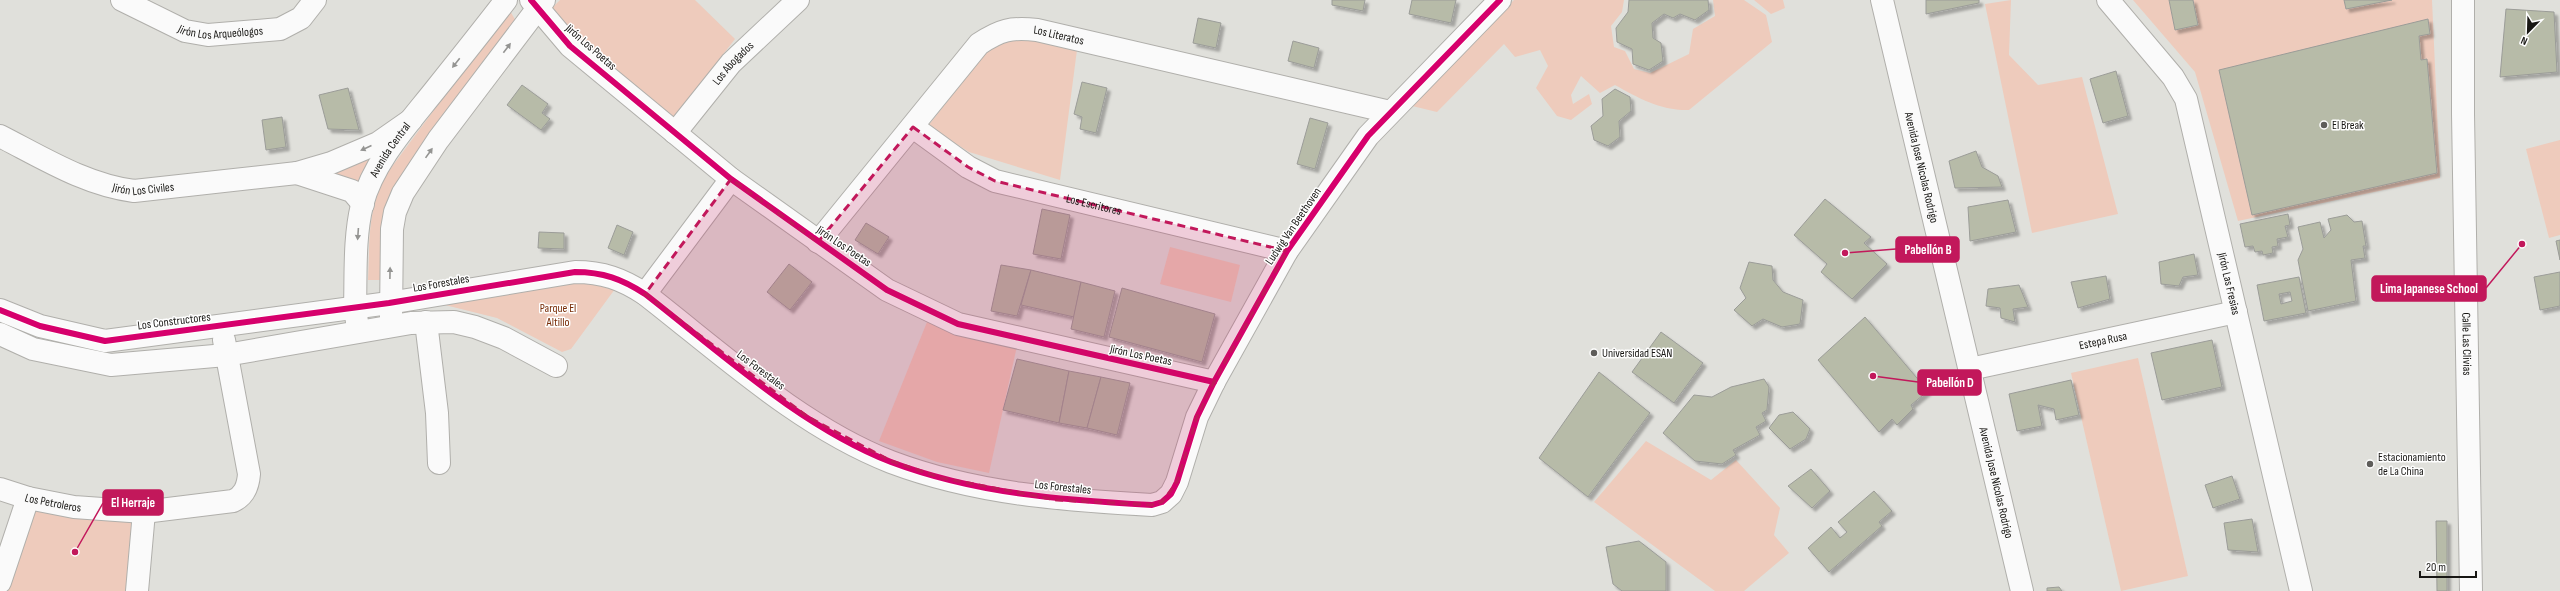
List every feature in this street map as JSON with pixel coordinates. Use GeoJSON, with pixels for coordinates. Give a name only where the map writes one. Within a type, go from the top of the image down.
{"type":"FeatureCollection","features":[{"type":"Feature","properties":{"kind":"street","name":"Jirón Los Arqueólogos"},"geometry":{"type":"LineString","coordinates":[[122,0],[185,31],[208,35],[280,29],[301,18],[315,0]]}},
{"type":"Feature","properties":{"kind":"street","name":"Avenida Central"},"geometry":{"type":"LineString","coordinates":[[358,332],[355,308],[359,229],[363,204],[383,159],[411,120],[506,0]]}},
{"type":"Feature","properties":{"kind":"street","name":"Los Abogados"},"geometry":{"type":"LineString","coordinates":[[675,133],[731,63],[798,0]]}},
{"type":"Feature","properties":{"kind":"street","name":"Ludwig Van Beethoven"},"geometry":{"type":"LineString","coordinates":[[1162,502],[1171,494],[1177,482],[1197,417],[1214,382],[1287,251],[1368,136],[1500,0]]}},
{"type":"Feature","properties":{"kind":"street","name":"Avenida Jose Nicolas Rodrigo"},"geometry":{"type":"LineString","coordinates":[[1882,0],[2022,591]]}},
{"type":"Feature","properties":{"kind":"street","name":"Jirón Las Fresias"},"geometry":{"type":"LineString","coordinates":[[2108,0],[2173,77],[2186,99],[2301,591]]}},
{"type":"Feature","properties":{"kind":"street","name":"Calle Las Clivias"},"geometry":{"type":"LineString","coordinates":[[2463,0],[2462,114],[2471,591]]}},
{"type":"Feature","properties":{"kind":"street","name":"Jirón Los Poetas"},"geometry":{"type":"LineString","coordinates":[[537,3],[570,46],[731,179],[818,242],[888,290],[958,324],[1214,382]]}},
{"type":"Feature","properties":{"kind":"street"},"geometry":{"type":"LineString","coordinates":[[392,326],[389,302],[392,229],[395,212],[403,193],[438,140],[537,3]]}},
{"type":"Feature","properties":{"kind":"street","name":"Los Literatos"},"geometry":{"type":"LineString","coordinates":[[818,242],[979,44],[995,33],[1015,27],[1037,30],[1390,112]]}},
{"type":"Feature","properties":{"kind":"street","name":"Jirón Los Civiles"},"geometry":{"type":"LineString","coordinates":[[0,136],[80,176],[113,188],[134,191],[297,173],[338,161],[378,143],[411,120]]}},
{"type":"Feature","properties":{"kind":"street","name":"Los Escritores"},"geometry":{"type":"LineString","coordinates":[[913,127],[968,167],[995,181],[1287,251]]}},
{"type":"Feature","properties":{"kind":"street","name":"Jirón Los Civiles"},"geometry":{"type":"LineString","coordinates":[[297,173],[352,191],[363,204]]}},
{"type":"Feature","properties":{"kind":"street"},"geometry":{"type":"LineString","coordinates":[[645,294],[731,179]]}},
{"type":"Feature","properties":{"kind":"street","name":"Los Forestales"},"geometry":{"type":"LineString","coordinates":[[355,308],[575,272],[608,275],[624,281],[645,294],[808,417],[845,440],[891,461],[942,478],[1056,500],[1152,505],[1162,502]]}},
{"type":"Feature","properties":{"kind":"street","name":"Los Constructores"},"geometry":{"type":"LineString","coordinates":[[0,310],[40,326],[105,341],[355,308]]}},
{"type":"Feature","properties":{"kind":"street","name":"Estepa Rusa"},"geometry":{"type":"LineString","coordinates":[[1970,369],[2236,312]]}},
{"type":"Feature","properties":{"kind":"street"},"geometry":{"type":"LineString","coordinates":[[426,322],[437,413],[439,463]]}},
{"type":"Feature","properties":{"kind":"street"},"geometry":{"type":"LineString","coordinates":[[0,334],[33,349],[111,365],[226,355],[392,326],[426,322],[454,322],[476,327],[504,338],[556,366]]}},
{"type":"Feature","properties":{"kind":"street"},"geometry":{"type":"LineString","coordinates":[[223,326],[226,355]]}},
{"type":"Feature","properties":{"kind":"street","name":"Los Petroleros"},"geometry":{"type":"LineString","coordinates":[[0,489],[28,498],[74,507],[144,512],[233,501],[241,498],[245,491],[250,474],[226,355]]}},
{"type":"Feature","properties":{"kind":"street"},"geometry":{"type":"LineString","coordinates":[[0,582],[28,498]]}},
{"type":"Feature","properties":{"kind":"street"},"geometry":{"type":"LineString","coordinates":[[137,591],[144,512]]}},
{"type":"Feature","properties":{"kind":"highlighted area"},"geometry":{"type":"Polygon","coordinates":[[[913,127],[968,167],[995,181],[1287,251],[1214,382],[1197,417],[1177,482],[1162,502],[1152,505],[1057,500],[942,478],[891,461],[808,417],[645,294],[731,179],[818,242],[913,127]]]}},
{"type":"Feature","properties":{"kind":"green space"},"geometry":{"type":"Polygon","coordinates":[[[560,0],[695,0],[735,39],[673,119],[553,17],[549,11],[560,0]]]}},
{"type":"Feature","properties":{"kind":"green space"},"geometry":{"type":"Polygon","coordinates":[[[1514,0],[1624,0],[1622,12],[1611,26],[1614,47],[1625,51],[1634,69],[1650,73],[1689,54],[1693,29],[1715,16],[1713,0],[1744,0],[1766,15],[1772,42],[1689,110],[1679,110],[1650,103],[1615,85],[1600,93],[1581,76],[1571,95],[1573,104],[1589,94],[1592,104],[1571,120],[1557,116],[1536,88],[1548,66],[1540,50],[1515,57],[1504,44],[1437,112],[1408,105],[1514,0]]]}},
{"type":"Feature","properties":{"kind":"green space"},"geometry":{"type":"Polygon","coordinates":[[[1754,0],[1783,0],[1785,8],[1771,14],[1754,0]]]}},
{"type":"Feature","properties":{"kind":"green space"},"geometry":{"type":"Polygon","coordinates":[[[2011,0],[2009,55],[2038,85],[2082,77],[2118,214],[2032,233],[1985,4],[2011,0]]]}},
{"type":"Feature","properties":{"kind":"green space","name":"El Break"},"geometry":{"type":"Polygon","coordinates":[[[2133,0],[2432,0],[2440,178],[2238,221],[2195,72],[2133,0]]]}},
{"type":"Feature","properties":{"kind":"green space"},"geometry":{"type":"Polygon","coordinates":[[[509,9],[517,23],[400,181],[382,280],[368,280],[370,227],[375,202],[385,176],[509,9]]]}},
{"type":"Feature","properties":{"kind":"green space"},"geometry":{"type":"Polygon","coordinates":[[[1021,35],[1077,50],[1060,180],[969,152],[928,126],[994,41],[1021,35]]]}},
{"type":"Feature","properties":{"kind":"green space"},"geometry":{"type":"Polygon","coordinates":[[[2560,140],[2560,235],[2549,238],[2526,149],[2560,140]]]}},
{"type":"Feature","properties":{"kind":"green space"},"geometry":{"type":"Polygon","coordinates":[[[379,155],[358,185],[336,175],[336,168],[379,155]]]}},
{"type":"Feature","properties":{"kind":"green space"},"geometry":{"type":"Polygon","coordinates":[[[1170,247],[1240,265],[1231,302],[1160,284],[1170,247]]]}},
{"type":"Feature","properties":{"kind":"green space","name":"Parque El Altillo"},"geometry":{"type":"Polygon","coordinates":[[[576,281],[615,289],[571,349],[562,352],[497,318],[433,302],[576,281]]]}},
{"type":"Feature","properties":{"kind":"green space"},"geometry":{"type":"Polygon","coordinates":[[[927,322],[1017,346],[989,473],[937,462],[879,441],[927,322]]]}},
{"type":"Feature","properties":{"kind":"green space"},"geometry":{"type":"Polygon","coordinates":[[[2138,358],[2188,576],[2121,591],[2071,373],[2138,358]]]}},
{"type":"Feature","properties":{"kind":"green space"},"geometry":{"type":"Polygon","coordinates":[[[1646,441],[1711,480],[1736,460],[1780,508],[1774,535],[1789,553],[1744,591],[1715,591],[1594,502],[1646,441]]]}},
{"type":"Feature","properties":{"kind":"green space"},"geometry":{"type":"Polygon","coordinates":[[[28,498],[144,512],[137,591],[0,591],[28,498]]]}},
{"type":"Feature","properties":{"kind":"building"},"geometry":{"type":"Polygon","coordinates":[[[1332,0],[1365,0],[1363,11],[1332,5],[1332,0]]]}},
{"type":"Feature","properties":{"kind":"building"},"geometry":{"type":"Polygon","coordinates":[[[1412,0],[1456,0],[1451,23],[1409,14],[1412,0]]]}},
{"type":"Feature","properties":{"kind":"building"},"geometry":{"type":"Polygon","coordinates":[[[1629,0],[1708,0],[1709,10],[1695,20],[1680,14],[1673,18],[1664,14],[1652,23],[1653,38],[1661,43],[1663,61],[1649,70],[1633,64],[1632,49],[1617,42],[1616,28],[1628,12],[1629,0]]]}},
{"type":"Feature","properties":{"kind":"building"},"geometry":{"type":"Polygon","coordinates":[[[1926,0],[1979,0],[1979,3],[1926,14],[1926,0]]]}},
{"type":"Feature","properties":{"kind":"building"},"geometry":{"type":"Polygon","coordinates":[[[2169,0],[2193,0],[2198,25],[2175,30],[2169,0]]]}},
{"type":"Feature","properties":{"kind":"building"},"geometry":{"type":"Polygon","coordinates":[[[2344,0],[2392,0],[2346,9],[2344,0]]]}},
{"type":"Feature","properties":{"kind":"building"},"geometry":{"type":"Polygon","coordinates":[[[2506,9],[2554,12],[2557,72],[2500,77],[2506,9]]]}},
{"type":"Feature","properties":{"kind":"building"},"geometry":{"type":"Polygon","coordinates":[[[1198,18],[1221,23],[1216,48],[1193,43],[1198,18]]]}},
{"type":"Feature","properties":{"kind":"building","name":"El Break"},"geometry":{"type":"Polygon","coordinates":[[[2428,19],[2430,34],[2419,36],[2421,60],[2427,59],[2437,173],[2252,215],[2219,70],[2428,19]]]}},
{"type":"Feature","properties":{"kind":"building"},"geometry":{"type":"Polygon","coordinates":[[[1293,41],[1319,48],[1314,68],[1288,61],[1293,41]]]}},
{"type":"Feature","properties":{"kind":"building"},"geometry":{"type":"Polygon","coordinates":[[[2116,71],[2128,116],[2103,123],[2090,79],[2116,71]]]}},
{"type":"Feature","properties":{"kind":"building"},"geometry":{"type":"Polygon","coordinates":[[[1082,82],[1107,88],[1096,133],[1080,129],[1082,117],[1074,114],[1082,82]]]}},
{"type":"Feature","properties":{"kind":"building"},"geometry":{"type":"Polygon","coordinates":[[[522,85],[548,104],[542,113],[550,119],[541,130],[507,105],[522,85]]]}},
{"type":"Feature","properties":{"kind":"building"},"geometry":{"type":"Polygon","coordinates":[[[348,88],[359,130],[328,129],[319,95],[348,88]]]}},
{"type":"Feature","properties":{"kind":"building"},"geometry":{"type":"Polygon","coordinates":[[[1615,89],[1630,97],[1631,111],[1619,121],[1620,137],[1608,146],[1594,140],[1591,126],[1603,116],[1602,99],[1615,89]]]}},
{"type":"Feature","properties":{"kind":"building"},"geometry":{"type":"Polygon","coordinates":[[[282,117],[286,147],[266,150],[262,120],[282,117]]]}},
{"type":"Feature","properties":{"kind":"building"},"geometry":{"type":"Polygon","coordinates":[[[1310,118],[1328,123],[1315,169],[1297,164],[1310,118]]]}},
{"type":"Feature","properties":{"kind":"building"},"geometry":{"type":"Polygon","coordinates":[[[1976,151],[1982,167],[1998,176],[2002,187],[1955,188],[1949,161],[1976,151]]]}},
{"type":"Feature","properties":{"kind":"building"},"geometry":{"type":"Polygon","coordinates":[[[1825,199],[1871,237],[1864,243],[1887,264],[1852,299],[1821,272],[1827,264],[1794,235],[1825,199]]]}},
{"type":"Feature","properties":{"kind":"building"},"geometry":{"type":"Polygon","coordinates":[[[2008,200],[2016,232],[1970,241],[1968,207],[2008,200]]]}},
{"type":"Feature","properties":{"kind":"building"},"geometry":{"type":"Polygon","coordinates":[[[1042,209],[1070,215],[1061,259],[1033,254],[1042,209]]]}},
{"type":"Feature","properties":{"kind":"building"},"geometry":{"type":"Polygon","coordinates":[[[2288,214],[2290,225],[2285,226],[2288,237],[2277,239],[2278,246],[2272,247],[2273,253],[2263,255],[2262,251],[2255,252],[2253,246],[2245,247],[2240,224],[2288,214]]]}},
{"type":"Feature","properties":{"kind":"building"},"geometry":{"type":"Polygon","coordinates":[[[2347,215],[2354,222],[2362,221],[2366,246],[2363,246],[2365,258],[2351,260],[2356,301],[2308,311],[2298,260],[2303,249],[2298,227],[2320,222],[2324,238],[2331,230],[2328,219],[2347,215]]]}},
{"type":"Feature","properties":{"kind":"building"},"geometry":{"type":"Polygon","coordinates":[[[866,223],[889,237],[878,254],[855,240],[866,223]]]}},
{"type":"Feature","properties":{"kind":"building"},"geometry":{"type":"Polygon","coordinates":[[[617,225],[633,232],[624,255],[608,248],[617,225]]]}},
{"type":"Feature","properties":{"kind":"building"},"geometry":{"type":"Polygon","coordinates":[[[539,232],[564,233],[564,249],[538,248],[539,232]]]}},
{"type":"Feature","properties":{"kind":"building"},"geometry":{"type":"Polygon","coordinates":[[[2560,240],[2560,260],[2556,241],[2560,240]]]}},
{"type":"Feature","properties":{"kind":"building"},"geometry":{"type":"Polygon","coordinates":[[[2194,254],[2198,275],[2183,277],[2179,286],[2161,284],[2159,262],[2194,254]]]}},
{"type":"Feature","properties":{"kind":"building"},"geometry":{"type":"Polygon","coordinates":[[[1749,262],[1772,266],[1773,280],[1783,292],[1803,300],[1800,324],[1782,327],[1763,319],[1752,326],[1734,310],[1746,298],[1740,288],[1749,262]]]}},
{"type":"Feature","properties":{"kind":"building"},"geometry":{"type":"Polygon","coordinates":[[[789,264],[812,282],[790,310],[767,292],[789,264]]]}},
{"type":"Feature","properties":{"kind":"building"},"geometry":{"type":"Polygon","coordinates":[[[1001,265],[1031,270],[1017,316],[991,311],[1001,265]]]}},
{"type":"Feature","properties":{"kind":"building"},"geometry":{"type":"Polygon","coordinates":[[[1031,270],[1081,282],[1074,317],[1021,305],[1031,270]]]}},
{"type":"Feature","properties":{"kind":"building"},"geometry":{"type":"Polygon","coordinates":[[[2560,272],[2560,306],[2540,310],[2534,277],[2560,272]]]}},
{"type":"Feature","properties":{"kind":"building"},"geometry":{"type":"Polygon","coordinates":[[[2106,276],[2110,299],[2078,308],[2071,282],[2106,276]]]}},
{"type":"Feature","properties":{"kind":"building"},"geometry":{"type":"Polygon","coordinates":[[[2299,277],[2306,313],[2264,321],[2257,285],[2299,277]],[[2290,292],[2279,294],[2281,304],[2292,301],[2290,292]]]}},
{"type":"Feature","properties":{"kind":"building"},"geometry":{"type":"Polygon","coordinates":[[[1081,282],[1115,291],[1104,337],[1071,329],[1081,282]]]}},
{"type":"Feature","properties":{"kind":"building"},"geometry":{"type":"Polygon","coordinates":[[[2019,285],[2028,307],[2013,309],[2015,322],[2001,318],[2000,308],[1986,306],[1988,289],[2019,285]]]}},
{"type":"Feature","properties":{"kind":"building"},"geometry":{"type":"Polygon","coordinates":[[[1122,288],[1215,314],[1202,362],[1109,337],[1122,288]]]}},
{"type":"Feature","properties":{"kind":"building"},"geometry":{"type":"Polygon","coordinates":[[[1865,317],[1928,391],[1911,405],[1913,409],[1897,425],[1892,419],[1879,432],[1818,360],[1865,317]]]}},
{"type":"Feature","properties":{"kind":"building"},"geometry":{"type":"Polygon","coordinates":[[[1661,332],[1703,363],[1674,403],[1632,372],[1661,332]]]}},
{"type":"Feature","properties":{"kind":"building"},"geometry":{"type":"Polygon","coordinates":[[[2212,340],[2222,387],[2162,400],[2151,353],[2212,340]]]}},
{"type":"Feature","properties":{"kind":"building"},"geometry":{"type":"Polygon","coordinates":[[[1017,359],[1069,371],[1059,423],[1003,410],[1017,359]]]}},
{"type":"Feature","properties":{"kind":"building"},"geometry":{"type":"Polygon","coordinates":[[[1069,371],[1101,377],[1087,428],[1059,423],[1069,371]]]}},
{"type":"Feature","properties":{"kind":"building"},"geometry":{"type":"Polygon","coordinates":[[[1599,372],[1650,413],[1588,497],[1539,458],[1599,372]]]}},
{"type":"Feature","properties":{"kind":"building"},"geometry":{"type":"Polygon","coordinates":[[[1101,377],[1130,383],[1117,435],[1087,428],[1101,377]]]}},
{"type":"Feature","properties":{"kind":"building"},"geometry":{"type":"Polygon","coordinates":[[[1764,379],[1769,387],[1767,410],[1762,413],[1766,421],[1756,427],[1760,435],[1733,450],[1736,455],[1722,464],[1695,461],[1663,433],[1694,395],[1712,397],[1731,387],[1764,379]]]}},
{"type":"Feature","properties":{"kind":"building"},"geometry":{"type":"Polygon","coordinates":[[[2071,380],[2079,415],[2056,420],[2054,409],[2038,405],[2042,426],[2017,431],[2009,394],[2071,380]]]}},
{"type":"Feature","properties":{"kind":"building"},"geometry":{"type":"Polygon","coordinates":[[[1793,412],[1810,429],[1806,439],[1790,449],[1769,428],[1779,415],[1793,412]]]}},
{"type":"Feature","properties":{"kind":"building"},"geometry":{"type":"Polygon","coordinates":[[[1811,469],[1830,491],[1812,508],[1788,486],[1811,469]]]}},
{"type":"Feature","properties":{"kind":"building"},"geometry":{"type":"Polygon","coordinates":[[[2232,476],[2240,499],[2213,508],[2205,485],[2232,476]]]}},
{"type":"Feature","properties":{"kind":"building"},"geometry":{"type":"Polygon","coordinates":[[[1874,491],[1892,511],[1879,522],[1882,526],[1829,572],[1808,548],[1831,527],[1840,538],[1847,532],[1838,522],[1874,491]]]}},
{"type":"Feature","properties":{"kind":"building"},"geometry":{"type":"Polygon","coordinates":[[[2252,519],[2258,552],[2228,550],[2224,523],[2252,519]]]}},
{"type":"Feature","properties":{"kind":"building"},"geometry":{"type":"Polygon","coordinates":[[[2436,521],[2447,521],[2447,591],[2437,591],[2436,521]]]}},
{"type":"Feature","properties":{"kind":"building"},"geometry":{"type":"Polygon","coordinates":[[[1639,541],[1666,562],[1666,591],[1622,591],[1613,584],[1606,547],[1639,541]]]}},
{"type":"Feature","properties":{"kind":"building"},"geometry":{"type":"Polygon","coordinates":[[[2059,587],[2062,591],[2047,591],[2047,588],[2059,587]]]}},
{"type":"Feature","properties":{"kind":"cycle path"},"geometry":{"type":"LineString","coordinates":[[531,0],[570,46],[731,179],[887,290],[958,324],[1214,382]]}},
{"type":"Feature","properties":{"kind":"cycle path"},"geometry":{"type":"LineString","coordinates":[[0,310],[40,326],[105,341],[389,303],[575,272],[595,273],[620,280],[645,294],[733,364],[794,409],[825,429],[858,447],[891,462],[955,482],[1020,494],[1086,501],[1152,505],[1162,502],[1171,494],[1177,482],[1197,417],[1214,382],[1287,251],[1368,136],[1500,0]]}},
{"type":"Feature","properties":{"kind":"place","name":"El Break"},"geometry":{"type":"Point","coordinates":[2324,125]}},
{"type":"Feature","properties":{"kind":"place","name":"Lima Japanese School"},"geometry":{"type":"Point","coordinates":[2522,244]}},
{"type":"Feature","properties":{"kind":"place","name":"Pabellón B"},"geometry":{"type":"Point","coordinates":[1845,253]}},
{"type":"Feature","properties":{"kind":"place","name":"Universidad ESAN"},"geometry":{"type":"Point","coordinates":[1594,353]}},
{"type":"Feature","properties":{"kind":"place","name":"Pabellón D"},"geometry":{"type":"Point","coordinates":[1873,376]}},
{"type":"Feature","properties":{"kind":"place","name":"Estacionamiento de La China"},"geometry":{"type":"Point","coordinates":[2370,464]}},
{"type":"Feature","properties":{"kind":"place","name":"El Herraje"},"geometry":{"type":"Point","coordinates":[75,552]}}]}
